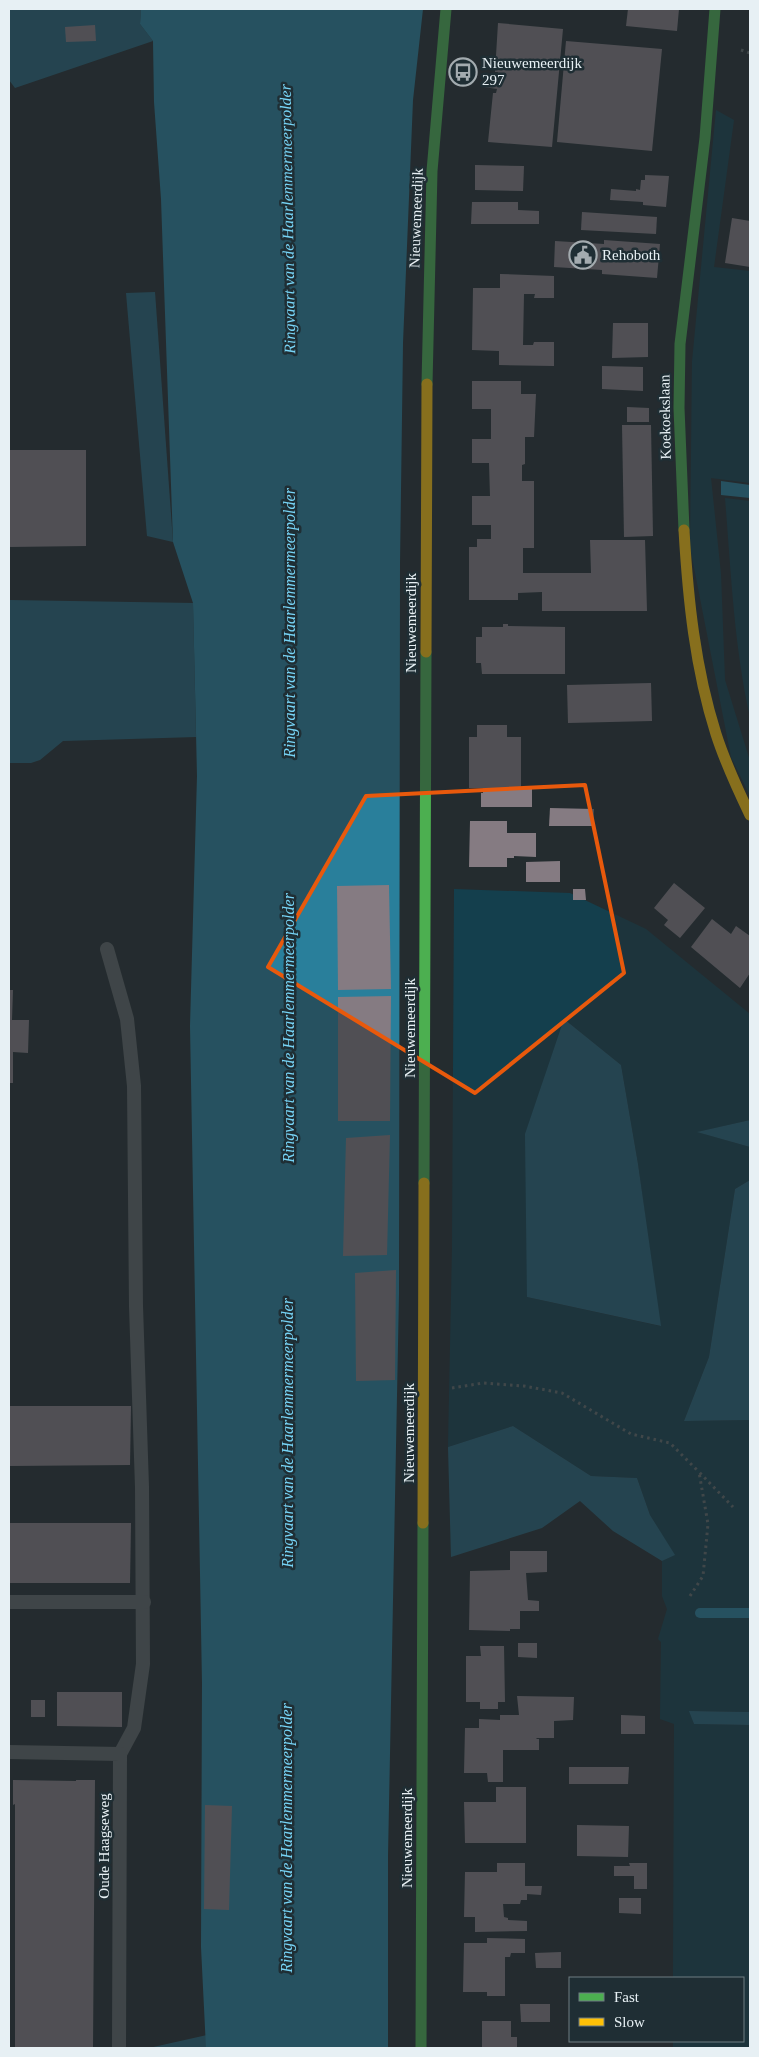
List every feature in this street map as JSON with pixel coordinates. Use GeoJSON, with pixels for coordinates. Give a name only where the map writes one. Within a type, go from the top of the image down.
{"type":"FeatureCollection","features":[{"type":"Feature","properties":{"kind":"street","name":"Nieuwemeerdijk"},"geometry":{"type":"LineString","coordinates":[[421,2048],[426,399],[432,171],[446,9]]}},
{"type":"Feature","properties":{"kind":"street","name":"Koekoekslaan"},"geometry":{"type":"LineString","coordinates":[[715,9],[705,138],[680,344],[678,375],[684,551],[699,671],[718,742],[734,785],[750,815]]}},
{"type":"Feature","properties":{"kind":"lane"},"geometry":{"type":"LineString","coordinates":[[9,1752],[120,1754],[134,1728],[143,1664],[144,1602],[136,1306],[134,1086],[127,1019],[108,949]]}},
{"type":"Feature","properties":{"kind":"lane"},"geometry":{"type":"LineString","coordinates":[[9,1602],[144,1602]]}},
{"type":"Feature","properties":{"kind":"lane","name":"Oude Haagseweg"},"geometry":{"type":"LineString","coordinates":[[119,2048],[120,1754]]}},
{"type":"Feature","properties":{"kind":"path"},"geometry":{"type":"LineString","coordinates":[[424,1392],[483,1383],[524,1386],[562,1393],[631,1434],[670,1443],[733,1507]]}},
{"type":"Feature","properties":{"kind":"path"},"geometry":{"type":"LineString","coordinates":[[690,1596],[703,1576],[708,1524],[699,1472]]}},
{"type":"Feature","properties":{"kind":"highlighted area"},"geometry":{"type":"Polygon","coordinates":[[[585,785],[624,973],[475,1093],[268,967],[366,796],[585,785]]]}},
{"type":"Feature","properties":{"kind":"shaded area"},"geometry":{"type":"Polygon","coordinates":[[[9,9],[141,9],[140,24],[153,41],[15,88],[9,80],[9,9]]]}},
{"type":"Feature","properties":{"kind":"shaded area"},"geometry":{"type":"Polygon","coordinates":[[[716,110],[734,120],[714,267],[750,271],[750,483],[711,478],[721,574],[725,680],[750,761],[750,796],[731,757],[690,547],[692,362],[716,110]]]}},
{"type":"Feature","properties":{"kind":"shaded area"},"geometry":{"type":"Polygon","coordinates":[[[155,292],[173,542],[147,536],[126,293],[155,292]]]}},
{"type":"Feature","properties":{"kind":"shaded area"},"geometry":{"type":"Polygon","coordinates":[[[725,498],[750,501],[750,717],[740,663],[731,581],[725,498]]]}},
{"type":"Feature","properties":{"kind":"shaded area"},"geometry":{"type":"Polygon","coordinates":[[[9,600],[193,603],[196,737],[63,741],[40,760],[31,763],[9,763],[9,600]]]}},
{"type":"Feature","properties":{"kind":"shaded area"},"geometry":{"type":"Polygon","coordinates":[[[454,889],[570,893],[646,929],[750,1014],[750,1120],[698,1132],[750,1147],[750,1180],[735,1189],[709,1357],[684,1421],[750,1420],[750,1712],[690,1711],[694,1724],[750,1725],[750,2048],[673,2048],[673,2042],[744,2042],[744,1977],[673,1977],[674,1724],[660,1719],[661,1642],[658,1639],[667,1609],[662,1596],[662,1561],[674,1555],[650,1515],[637,1478],[591,1476],[513,1426],[448,1447],[452,1248],[454,889]],[[564,1019],[527,1297],[660,1326],[638,1164],[621,1065],[564,1019]]]}},
{"type":"Feature","properties":{"kind":"shaded area"},"geometry":{"type":"Polygon","coordinates":[[[564,1019],[621,1065],[638,1164],[661,1326],[527,1297],[525,1134],[564,1019]]]}},
{"type":"Feature","properties":{"kind":"shaded area"},"geometry":{"type":"Polygon","coordinates":[[[750,1120],[750,1147],[697,1132],[750,1120]]]}},
{"type":"Feature","properties":{"kind":"shaded area"},"geometry":{"type":"Polygon","coordinates":[[[750,1180],[750,1420],[684,1421],[709,1357],[735,1189],[750,1180]]]}},
{"type":"Feature","properties":{"kind":"shaded area"},"geometry":{"type":"Polygon","coordinates":[[[513,1426],[591,1476],[637,1478],[650,1515],[675,1555],[662,1561],[613,1531],[580,1501],[542,1528],[451,1557],[448,1447],[513,1426]]]}},
{"type":"Feature","properties":{"kind":"shaded area"},"geometry":{"type":"Polygon","coordinates":[[[689,1711],[750,1712],[750,1725],[694,1724],[689,1711]]]}},
{"type":"Feature","properties":{"kind":"shaded area"},"geometry":{"type":"Polygon","coordinates":[[[207,2035],[206,2048],[149,2048],[207,2035]]]}},
{"type":"Feature","properties":{"kind":"water","name":"Ringvaart van de Haarlemmermeerpolder"},"geometry":{"type":"Polygon","coordinates":[[[141,9],[423,9],[413,100],[403,343],[400,563],[399,1293],[388,1856],[388,2048],[206,2048],[201,1947],[202,1683],[190,1026],[197,776],[193,603],[173,542],[161,199],[154,102],[153,41],[140,24],[141,9]]]}},
{"type":"Feature","properties":{"kind":"water"},"geometry":{"type":"Polygon","coordinates":[[[721,481],[750,485],[750,498],[721,495],[721,481]]]}},
{"type":"Feature","properties":{"kind":"building"},"geometry":{"type":"Polygon","coordinates":[[[628,9],[679,9],[677,31],[626,26],[628,9]]]}},
{"type":"Feature","properties":{"kind":"building"},"geometry":{"type":"Polygon","coordinates":[[[498,23],[563,29],[552,147],[488,142],[493,93],[496,93],[497,89],[484,87],[484,76],[497,77],[498,72],[495,72],[498,23]]]}},
{"type":"Feature","properties":{"kind":"building"},"geometry":{"type":"Polygon","coordinates":[[[95,25],[96,41],[66,42],[65,27],[95,25]]]}},
{"type":"Feature","properties":{"kind":"building"},"geometry":{"type":"Polygon","coordinates":[[[566,41],[662,49],[652,151],[557,142],[566,41]]]}},
{"type":"Feature","properties":{"kind":"building"},"geometry":{"type":"Polygon","coordinates":[[[475,165],[524,166],[523,191],[475,190],[475,165]]]}},
{"type":"Feature","properties":{"kind":"building"},"geometry":{"type":"Polygon","coordinates":[[[645,175],[669,176],[666,207],[643,205],[643,202],[610,200],[611,189],[640,190],[641,180],[645,180],[645,175]]]}},
{"type":"Feature","properties":{"kind":"building"},"geometry":{"type":"Polygon","coordinates":[[[472,202],[518,202],[518,210],[539,211],[539,224],[471,224],[472,202]]]}},
{"type":"Feature","properties":{"kind":"building"},"geometry":{"type":"Polygon","coordinates":[[[582,212],[657,217],[656,234],[581,230],[582,212]]]}},
{"type":"Feature","properties":{"kind":"building"},"geometry":{"type":"Polygon","coordinates":[[[732,218],[750,221],[750,267],[725,263],[732,218]]]}},
{"type":"Feature","properties":{"kind":"building"},"geometry":{"type":"Polygon","coordinates":[[[604,240],[660,244],[657,278],[602,274],[602,270],[554,267],[555,241],[604,244],[604,240]]]}},
{"type":"Feature","properties":{"kind":"building"},"geometry":{"type":"Polygon","coordinates":[[[500,274],[554,276],[554,298],[534,298],[535,294],[524,294],[523,345],[533,345],[534,342],[554,342],[554,366],[499,365],[499,351],[472,350],[473,288],[500,288],[500,274]]]}},
{"type":"Feature","properties":{"kind":"building"},"geometry":{"type":"Polygon","coordinates":[[[613,323],[648,323],[648,357],[612,358],[613,323]]]}},
{"type":"Feature","properties":{"kind":"building"},"geometry":{"type":"Polygon","coordinates":[[[602,366],[643,367],[643,391],[602,389],[602,366]]]}},
{"type":"Feature","properties":{"kind":"building"},"geometry":{"type":"Polygon","coordinates":[[[472,381],[521,381],[521,394],[536,394],[534,437],[525,437],[525,464],[522,465],[522,481],[534,481],[534,548],[523,548],[523,573],[591,573],[590,540],[645,540],[647,611],[542,611],[542,592],[518,593],[518,600],[469,600],[469,547],[477,547],[477,539],[491,539],[491,525],[472,525],[472,496],[490,496],[489,463],[472,463],[472,439],[491,439],[491,409],[472,409],[472,381]]]}},
{"type":"Feature","properties":{"kind":"building"},"geometry":{"type":"Polygon","coordinates":[[[627,407],[649,408],[649,422],[627,422],[627,407]]]}},
{"type":"Feature","properties":{"kind":"building"},"geometry":{"type":"Polygon","coordinates":[[[622,425],[651,425],[653,536],[624,537],[622,425]]]}},
{"type":"Feature","properties":{"kind":"building"},"geometry":{"type":"Polygon","coordinates":[[[9,450],[86,450],[86,546],[9,547],[9,450]]]}},
{"type":"Feature","properties":{"kind":"building"},"geometry":{"type":"Polygon","coordinates":[[[503,624],[508,624],[508,626],[565,627],[565,674],[482,674],[481,663],[476,663],[476,637],[482,637],[482,627],[503,627],[503,624]]]}},
{"type":"Feature","properties":{"kind":"building"},"geometry":{"type":"Polygon","coordinates":[[[651,683],[652,721],[568,723],[567,685],[651,683]]]}},
{"type":"Feature","properties":{"kind":"building"},"geometry":{"type":"Polygon","coordinates":[[[477,725],[507,725],[507,737],[521,737],[521,787],[532,787],[532,807],[481,807],[483,788],[469,788],[469,737],[477,737],[477,725]]]}},
{"type":"Feature","properties":{"kind":"building"},"geometry":{"type":"Polygon","coordinates":[[[550,808],[594,809],[593,826],[549,826],[550,808]]]}},
{"type":"Feature","properties":{"kind":"building"},"geometry":{"type":"Polygon","coordinates":[[[470,821],[507,821],[507,833],[536,833],[536,857],[514,856],[514,858],[507,858],[507,867],[469,867],[470,821]]]}},
{"type":"Feature","properties":{"kind":"building"},"geometry":{"type":"Polygon","coordinates":[[[560,861],[560,882],[526,882],[526,862],[560,861]]]}},
{"type":"Feature","properties":{"kind":"building"},"geometry":{"type":"Polygon","coordinates":[[[674,883],[705,908],[680,938],[664,925],[668,920],[654,908],[674,883]]]}},
{"type":"Feature","properties":{"kind":"building"},"geometry":{"type":"Polygon","coordinates":[[[389,885],[391,989],[338,990],[337,886],[389,885]]]}},
{"type":"Feature","properties":{"kind":"building"},"geometry":{"type":"Polygon","coordinates":[[[573,889],[585,889],[586,900],[573,900],[573,889]]]}},
{"type":"Feature","properties":{"kind":"building"},"geometry":{"type":"Polygon","coordinates":[[[712,919],[731,934],[736,926],[750,936],[750,973],[740,988],[691,947],[712,919]]]}},
{"type":"Feature","properties":{"kind":"building"},"geometry":{"type":"Polygon","coordinates":[[[9,990],[13,990],[12,1020],[29,1020],[28,1053],[13,1052],[13,1083],[9,1083],[9,990]]]}},
{"type":"Feature","properties":{"kind":"building"},"geometry":{"type":"Polygon","coordinates":[[[391,996],[390,1121],[338,1121],[338,997],[391,996]]]}},
{"type":"Feature","properties":{"kind":"building"},"geometry":{"type":"Polygon","coordinates":[[[390,1135],[387,1255],[343,1256],[346,1138],[390,1135]]]}},
{"type":"Feature","properties":{"kind":"building"},"geometry":{"type":"Polygon","coordinates":[[[396,1270],[395,1380],[356,1381],[355,1273],[396,1270]]]}},
{"type":"Feature","properties":{"kind":"building"},"geometry":{"type":"Polygon","coordinates":[[[9,1406],[131,1406],[130,1465],[9,1466],[9,1406]]]}},
{"type":"Feature","properties":{"kind":"building"},"geometry":{"type":"Polygon","coordinates":[[[9,1523],[131,1523],[130,1583],[9,1583],[9,1523]]]}},
{"type":"Feature","properties":{"kind":"building"},"geometry":{"type":"Polygon","coordinates":[[[510,1551],[547,1551],[547,1572],[526,1573],[528,1600],[539,1601],[539,1611],[520,1611],[520,1629],[510,1629],[510,1631],[469,1630],[470,1571],[510,1570],[510,1551]]]}},
{"type":"Feature","properties":{"kind":"building"},"geometry":{"type":"Polygon","coordinates":[[[518,1643],[537,1643],[537,1658],[518,1657],[518,1643]]]}},
{"type":"Feature","properties":{"kind":"building"},"geometry":{"type":"Polygon","coordinates":[[[480,1646],[504,1646],[505,1702],[498,1702],[498,1709],[480,1709],[480,1702],[466,1702],[466,1656],[481,1656],[480,1646]]]}},
{"type":"Feature","properties":{"kind":"building"},"geometry":{"type":"Polygon","coordinates":[[[57,1692],[122,1692],[122,1727],[57,1726],[57,1692]]]}},
{"type":"Feature","properties":{"kind":"building"},"geometry":{"type":"Polygon","coordinates":[[[517,1696],[574,1697],[573,1720],[554,1721],[554,1738],[537,1738],[539,1739],[539,1750],[503,1750],[503,1782],[488,1782],[487,1773],[464,1773],[465,1728],[479,1728],[479,1719],[500,1720],[500,1715],[519,1715],[517,1696]]]}},
{"type":"Feature","properties":{"kind":"building"},"geometry":{"type":"Polygon","coordinates":[[[31,1700],[45,1700],[45,1717],[31,1717],[31,1700]]]}},
{"type":"Feature","properties":{"kind":"building"},"geometry":{"type":"Polygon","coordinates":[[[621,1715],[645,1716],[645,1734],[621,1734],[621,1715]]]}},
{"type":"Feature","properties":{"kind":"building"},"geometry":{"type":"Polygon","coordinates":[[[569,1767],[629,1767],[628,1784],[569,1784],[569,1767]]]}},
{"type":"Feature","properties":{"kind":"building"},"geometry":{"type":"Polygon","coordinates":[[[13,1780],[95,1780],[93,2048],[15,2048],[15,1804],[13,1805],[13,1780]]]}},
{"type":"Feature","properties":{"kind":"building"},"geometry":{"type":"Polygon","coordinates":[[[496,1787],[526,1787],[526,1843],[465,1843],[464,1802],[496,1802],[496,1787]]]}},
{"type":"Feature","properties":{"kind":"building"},"geometry":{"type":"Polygon","coordinates":[[[205,1805],[232,1806],[229,1910],[204,1909],[205,1805]]]}},
{"type":"Feature","properties":{"kind":"building"},"geometry":{"type":"Polygon","coordinates":[[[577,1825],[629,1826],[628,1857],[577,1856],[577,1825]]]}},
{"type":"Feature","properties":{"kind":"building"},"geometry":{"type":"Polygon","coordinates":[[[497,1863],[525,1863],[525,1886],[542,1886],[541,1895],[527,1894],[527,1900],[521,1900],[520,1904],[503,1904],[504,1917],[508,1918],[508,1920],[527,1921],[527,1931],[475,1932],[475,1917],[464,1917],[465,1872],[497,1872],[497,1863]]]}},
{"type":"Feature","properties":{"kind":"building"},"geometry":{"type":"Polygon","coordinates":[[[629,1863],[647,1863],[647,1889],[634,1889],[634,1876],[614,1876],[614,1866],[630,1866],[629,1863]]]}},
{"type":"Feature","properties":{"kind":"building"},"geometry":{"type":"Polygon","coordinates":[[[619,1898],[641,1898],[641,1914],[619,1913],[619,1898]]]}},
{"type":"Feature","properties":{"kind":"building"},"geometry":{"type":"Polygon","coordinates":[[[487,1938],[525,1939],[525,1953],[511,1953],[510,1957],[505,1957],[505,1996],[487,1996],[487,1992],[463,1992],[464,1943],[487,1943],[487,1938]]]}},
{"type":"Feature","properties":{"kind":"building"},"geometry":{"type":"Polygon","coordinates":[[[561,1952],[561,1968],[536,1968],[535,1953],[561,1952]]]}},
{"type":"Feature","properties":{"kind":"building"},"geometry":{"type":"Polygon","coordinates":[[[520,2004],[550,2004],[550,2022],[521,2022],[520,2004]]]}},
{"type":"Feature","properties":{"kind":"building"},"geometry":{"type":"Polygon","coordinates":[[[482,2021],[511,2021],[511,2037],[517,2037],[517,2048],[482,2048],[482,2021]]]}},
{"type":"Feature","properties":{"kind":"waterway"},"geometry":{"type":"LineString","coordinates":[[700,1613],[750,1613]]}},
{"type":"Feature","properties":{"kind":"traffic: fast"},"geometry":{"type":"LineString","coordinates":[[427,384],[432,171],[446,9]]}},
{"type":"Feature","properties":{"kind":"traffic: fast"},"geometry":{"type":"LineString","coordinates":[[684,530],[679,408],[680,344],[705,138],[715,9]]}},
{"type":"Feature","properties":{"kind":"traffic: fast"},"geometry":{"type":"LineString","coordinates":[[424,1183],[426,652]]}},
{"type":"Feature","properties":{"kind":"traffic: fast"},"geometry":{"type":"LineString","coordinates":[[421,2048],[423,1523]]}},
{"type":"Feature","properties":{"kind":"traffic: slow"},"geometry":{"type":"LineString","coordinates":[[426,652],[427,384]]}},
{"type":"Feature","properties":{"kind":"traffic: slow"},"geometry":{"type":"LineString","coordinates":[[684,530],[690,607],[703,684],[720,744],[750,815]]}},
{"type":"Feature","properties":{"kind":"traffic: slow"},"geometry":{"type":"LineString","coordinates":[[423,1523],[424,1183]]}},
{"type":"Feature","properties":{"kind":"place","name":"Nieuwemeerdijk 297"},"geometry":{"type":"Point","coordinates":[463,72]}},
{"type":"Feature","properties":{"kind":"place","name":"Rehoboth"},"geometry":{"type":"Point","coordinates":[583,255]}}]}
